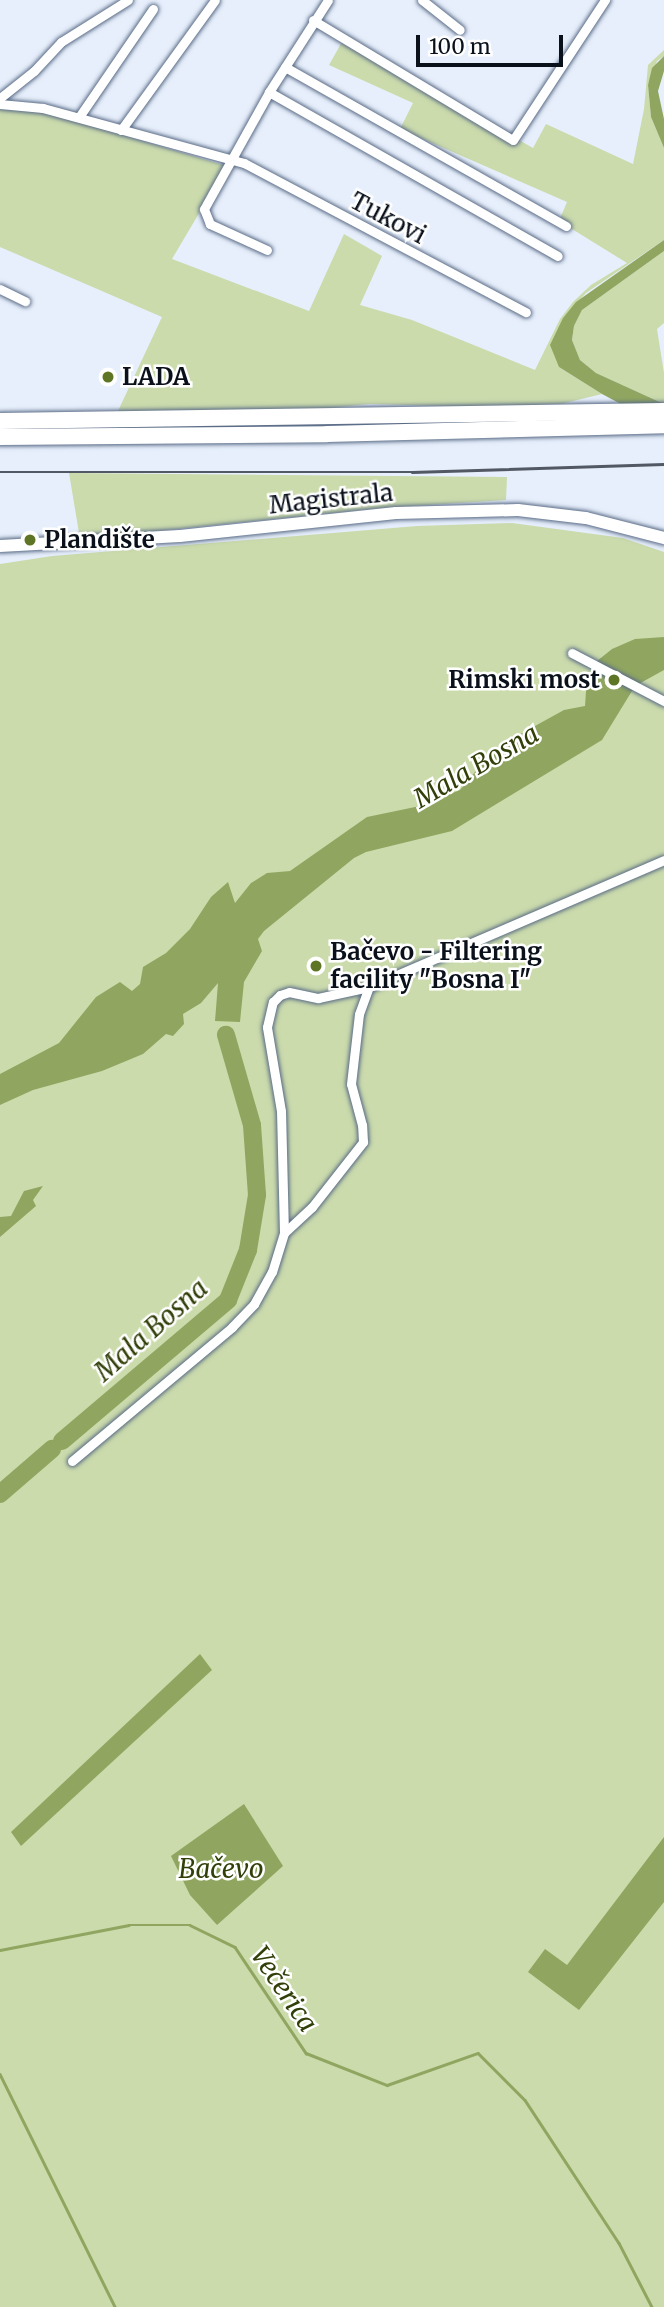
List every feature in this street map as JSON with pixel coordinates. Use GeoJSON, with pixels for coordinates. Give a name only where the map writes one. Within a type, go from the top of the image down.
{"type":"FeatureCollection","features":[{"type":"Feature","properties":{"kind":"highway"},"geometry":{"type":"LineString","coordinates":[[607,420],[664,411]]}},
{"type":"Feature","properties":{"kind":"highway"},"geometry":{"type":"LineString","coordinates":[[0,429],[607,420],[664,425]]}},
{"type":"Feature","properties":{"kind":"main road","name":"Magistrala"},"geometry":{"type":"LineString","coordinates":[[0,546],[180,536],[396,513],[518,510],[586,518],[664,538]]}},
{"type":"Feature","properties":{"kind":"street"},"geometry":{"type":"LineString","coordinates":[[0,98],[34,71],[61,42],[128,0]]}},
{"type":"Feature","properties":{"kind":"street"},"geometry":{"type":"LineString","coordinates":[[121,130],[215,0]]}},
{"type":"Feature","properties":{"kind":"street"},"geometry":{"type":"LineString","coordinates":[[267,250],[210,223],[204,209],[270,92],[328,0]]}},
{"type":"Feature","properties":{"kind":"street"},"geometry":{"type":"LineString","coordinates":[[422,0],[460,30]]}},
{"type":"Feature","properties":{"kind":"street"},"geometry":{"type":"LineString","coordinates":[[313,20],[513,139],[605,0]]}},
{"type":"Feature","properties":{"kind":"street"},"geometry":{"type":"LineString","coordinates":[[79,117],[153,9]]}},
{"type":"Feature","properties":{"kind":"street"},"geometry":{"type":"LineString","coordinates":[[285,67],[566,226]]}},
{"type":"Feature","properties":{"kind":"street","name":"Tukovi"},"geometry":{"type":"LineString","coordinates":[[270,92],[558,256]]}},
{"type":"Feature","properties":{"kind":"street","name":"Tukovi"},"geometry":{"type":"LineString","coordinates":[[0,104],[43,108],[244,163],[526,313]]}},
{"type":"Feature","properties":{"kind":"street"},"geometry":{"type":"LineString","coordinates":[[0,289],[25,301]]}},
{"type":"Feature","properties":{"kind":"street"},"geometry":{"type":"LineString","coordinates":[[572,653],[664,701]]}},
{"type":"Feature","properties":{"kind":"street"},"geometry":{"type":"LineString","coordinates":[[72,1461],[232,1327],[254,1304],[271,1272],[284,1233],[281,1111],[267,1027],[273,1002],[280,995],[289,992],[318,998],[369,988],[664,860]]}},
{"type":"Feature","properties":{"kind":"street"},"geometry":{"type":"LineString","coordinates":[[284,1233],[312,1207],[363,1142],[362,1125],[351,1084],[359,1014],[369,988]]}},
{"type":"Feature","properties":{"kind":"shaded area"},"geometry":{"type":"Polygon","coordinates":[[[343,40],[533,148],[546,124],[633,164],[644,109],[648,65],[664,50],[664,56],[657,61],[648,85],[651,117],[664,148],[664,240],[586,293],[563,318],[559,367],[602,394],[561,404],[478,407],[369,404],[268,414],[118,411],[162,317],[0,247],[0,107],[48,113],[227,166],[172,259],[309,311],[344,234],[382,256],[360,305],[412,320],[535,370],[560,319],[573,302],[591,285],[627,263],[559,221],[567,202],[400,129],[413,103],[329,65],[343,40]]]}},
{"type":"Feature","properties":{"kind":"shaded area"},"geometry":{"type":"Polygon","coordinates":[[[664,251],[664,323],[657,329],[664,373],[664,404],[596,373],[580,360],[572,340],[574,326],[582,310],[664,251]]]}},
{"type":"Feature","properties":{"kind":"shaded area"},"geometry":{"type":"Polygon","coordinates":[[[69,473],[507,477],[506,500],[381,508],[80,539],[69,473]]]}},
{"type":"Feature","properties":{"kind":"shaded area"},"geometry":{"type":"Polygon","coordinates":[[[512,523],[623,538],[664,552],[664,2307],[0,2307],[0,564],[52,556],[417,526],[512,523]]]}},
{"type":"Feature","properties":{"kind":"water"},"geometry":{"type":"Polygon","coordinates":[[[664,56],[664,71],[658,91],[664,119],[664,148],[651,117],[648,85],[652,68],[664,56]]]}},
{"type":"Feature","properties":{"kind":"water"},"geometry":{"type":"Polygon","coordinates":[[[664,240],[664,251],[582,310],[574,326],[572,340],[580,360],[596,373],[664,404],[664,427],[602,394],[559,367],[550,345],[563,318],[576,302],[664,240]]]}},
{"type":"Feature","properties":{"kind":"water"},"geometry":{"type":"Polygon","coordinates":[[[664,637],[664,670],[635,686],[602,740],[452,831],[366,852],[354,858],[264,931],[258,939],[262,951],[244,982],[240,1022],[215,1021],[218,983],[201,1003],[183,1014],[184,1024],[173,1036],[166,1034],[143,1054],[102,1071],[33,1090],[0,1105],[0,1074],[59,1043],[96,997],[120,982],[132,991],[140,984],[143,967],[166,953],[190,929],[211,897],[228,882],[235,903],[251,883],[267,873],[290,871],[367,817],[420,806],[460,790],[490,754],[515,737],[564,710],[585,706],[587,677],[597,661],[612,649],[635,639],[664,637]]]}},
{"type":"Feature","properties":{"kind":"water"},"geometry":{"type":"Polygon","coordinates":[[[43,1186],[33,1200],[36,1206],[0,1237],[0,1217],[11,1216],[24,1191],[43,1186]]]}},
{"type":"Feature","properties":{"kind":"water"},"geometry":{"type":"Polygon","coordinates":[[[200,1654],[212,1670],[21,1846],[11,1832],[200,1654]]]}},
{"type":"Feature","properties":{"kind":"water","name":"Bačevo"},"geometry":{"type":"Polygon","coordinates":[[[244,1804],[283,1866],[217,1925],[190,1895],[171,1856],[244,1804]]]}},
{"type":"Feature","properties":{"kind":"water"},"geometry":{"type":"Polygon","coordinates":[[[664,1837],[664,1902],[579,2010],[528,1972],[545,1949],[567,1965],[664,1837]]]}},
{"type":"Feature","properties":{"kind":"waterway","name":"Mala Bosna"},"geometry":{"type":"LineString","coordinates":[[62,1441],[228,1300],[248,1250],[257,1195],[252,1125],[226,1035]]}},
{"type":"Feature","properties":{"kind":"waterway","name":"Mala Bosna"},"geometry":{"type":"LineString","coordinates":[[0,1494],[52,1449]]}},
{"type":"Feature","properties":{"kind":"waterway","name":"Večerica"},"geometry":{"type":"LineString","coordinates":[[0,1950],[129,1925],[190,1925],[235,1947],[306,2053],[387,2085],[478,2053],[525,2100],[619,2243],[652,2307]]}},
{"type":"Feature","properties":{"kind":"waterway","name":"Večerica"},"geometry":{"type":"LineString","coordinates":[[0,2074],[115,2307]]}},
{"type":"Feature","properties":{"kind":"railway"},"geometry":{"type":"LineString","coordinates":[[0,472],[412,472],[664,464]]}},
{"type":"Feature","properties":{"kind":"place","name":"LADA"},"geometry":{"type":"Point","coordinates":[108,377]}},
{"type":"Feature","properties":{"kind":"place","name":"Plandište"},"geometry":{"type":"Point","coordinates":[30,540]}},
{"type":"Feature","properties":{"kind":"place","name":"Rimski most"},"geometry":{"type":"Point","coordinates":[614,680]}},
{"type":"Feature","properties":{"kind":"place","name":"Bačevo - Filtering facility \"Bosna I\""},"geometry":{"type":"Point","coordinates":[316,966]}}]}
